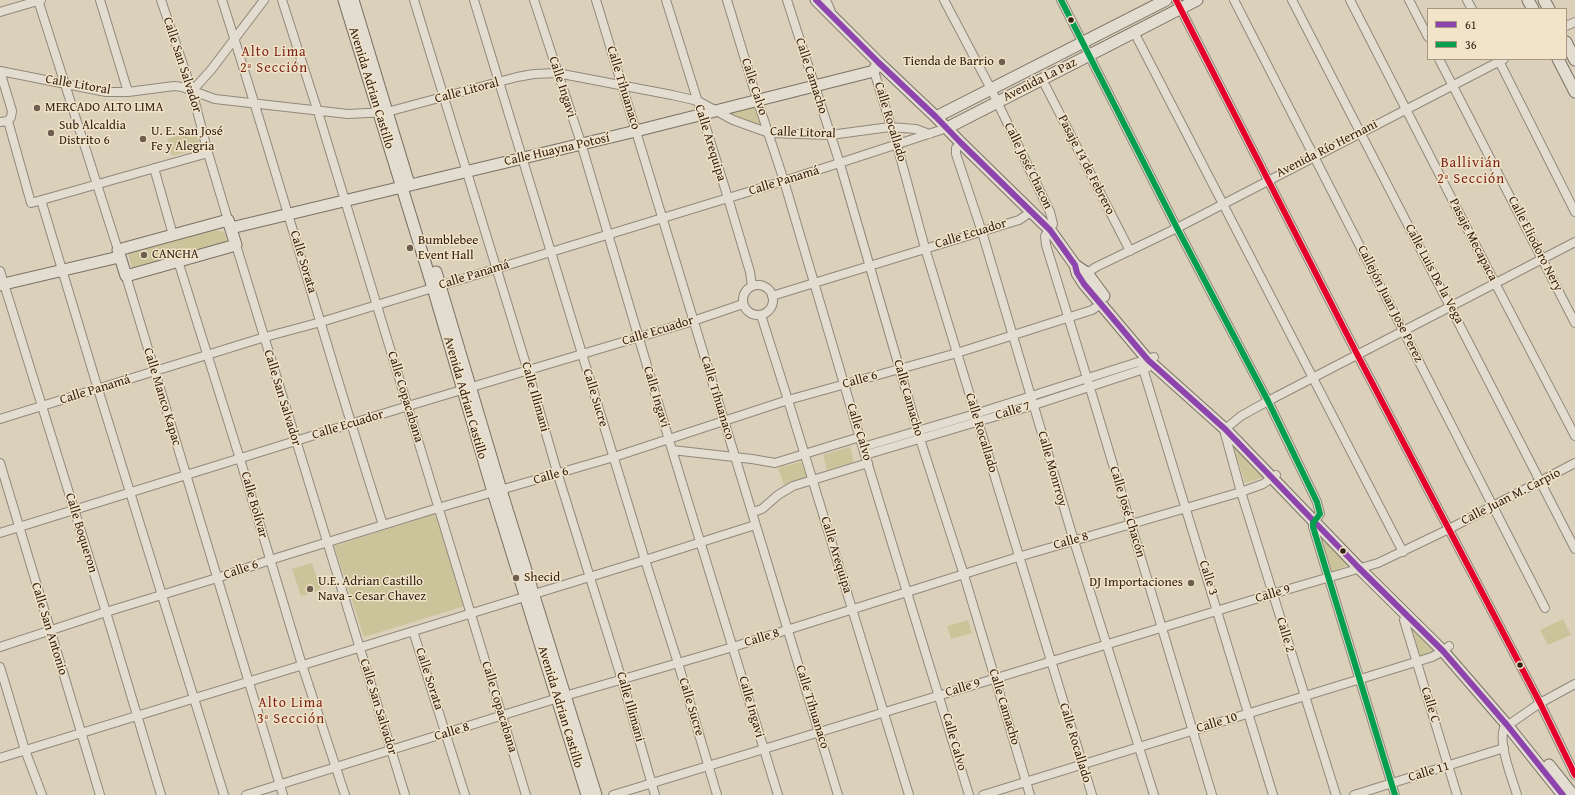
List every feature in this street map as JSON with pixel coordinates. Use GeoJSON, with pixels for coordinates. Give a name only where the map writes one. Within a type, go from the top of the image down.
{"type":"FeatureCollection","features":[{"type":"Feature","properties":{"kind":"street"},"geometry":{"type":"LineString","coordinates":[[0,12],[39,0]]}},
{"type":"Feature","properties":{"kind":"street","name":"Calle Manco Kapac"},"geometry":{"type":"LineString","coordinates":[[39,0],[119,253],[283,795]]}},
{"type":"Feature","properties":{"kind":"street"},"geometry":{"type":"LineString","coordinates":[[100,0],[128,92]]}},
{"type":"Feature","properties":{"kind":"street","name":"Calle San Salvador"},"geometry":{"type":"LineString","coordinates":[[161,0],[192,91],[208,153],[295,441],[405,795]]}},
{"type":"Feature","properties":{"kind":"street","name":"Calle Sorata"},"geometry":{"type":"LineString","coordinates":[[222,0],[321,322],[351,425],[383,525]]}},
{"type":"Feature","properties":{"kind":"street"},"geometry":{"type":"LineString","coordinates":[[192,91],[211,70],[264,0]]}},
{"type":"Feature","properties":{"kind":"street","name":"Calle Copacabana"},"geometry":{"type":"LineString","coordinates":[[282,0],[318,112],[526,795]]}},
{"type":"Feature","properties":{"kind":"street","name":"Avenida Adrian Castillo"},"geometry":{"type":"LineString","coordinates":[[344,0],[383,112],[437,287],[497,491],[562,698],[596,795]]}},
{"type":"Feature","properties":{"kind":"street","name":"Avenida Adrian Castillo"},"geometry":{"type":"LineString","coordinates":[[353,0],[383,112]]}},
{"type":"Feature","properties":{"kind":"street","name":"Calle Illimani"},"geometry":{"type":"LineString","coordinates":[[414,0],[445,97],[466,172],[622,680],[655,795]]}},
{"type":"Feature","properties":{"kind":"street","name":"Calle Sucre"},"geometry":{"type":"LineString","coordinates":[[474,0],[645,560],[678,663],[717,795]]}},
{"type":"Feature","properties":{"kind":"street","name":"Calle Ingavi"},"geometry":{"type":"LineString","coordinates":[[534,0],[581,143],[672,450],[778,795]]}},
{"type":"Feature","properties":{"kind":"street","name":"Calle Tihuanaco"},"geometry":{"type":"LineString","coordinates":[[596,0],[838,795]]}},
{"type":"Feature","properties":{"kind":"street","name":"Calle Arequipa"},"geometry":{"type":"LineString","coordinates":[[666,0],[728,198],[750,272],[752,286]]}},
{"type":"Feature","properties":{"kind":"street","name":"Calle Calvo"},"geometry":{"type":"LineString","coordinates":[[727,0],[784,181],[844,385],[940,695],[969,795]]}},
{"type":"Feature","properties":{"kind":"street","name":"Calle Camacho"},"geometry":{"type":"LineString","coordinates":[[787,0],[840,164],[920,439],[964,575],[1030,795]]}},
{"type":"Feature","properties":{"kind":"street"},"geometry":{"type":"LineString","coordinates":[[816,0],[834,18],[876,66],[936,117],[960,143],[1050,230],[1075,265],[1080,278],[1150,363],[1226,427],[1316,520],[1446,648],[1509,723],[1573,795]]}},
{"type":"Feature","properties":{"kind":"street"},"geometry":{"type":"LineString","coordinates":[[826,0],[834,18]]}},
{"type":"Feature","properties":{"kind":"street"},"geometry":{"type":"LineString","coordinates":[[944,0],[991,89]]}},
{"type":"Feature","properties":{"kind":"street"},"geometry":{"type":"LineString","coordinates":[[1061,0],[1176,228],[1268,401],[1318,502],[1320,511],[1313,526],[1330,577],[1396,795]]}},
{"type":"Feature","properties":{"kind":"street","name":"Avenida La Paz"},"geometry":{"type":"LineString","coordinates":[[936,117],[1166,0]]}},
{"type":"Feature","properties":{"kind":"street","name":"Avenida La Paz"},"geometry":{"type":"LineString","coordinates":[[947,128],[1134,32],[1178,4],[1197,0]]}},
{"type":"Feature","properties":{"kind":"street","name":"Callejón Juan Jose Perez"},"geometry":{"type":"LineString","coordinates":[[1234,0],[1546,608]]}},
{"type":"Feature","properties":{"kind":"street","name":"Calle Luis De la Vega"},"geometry":{"type":"LineString","coordinates":[[1292,0],[1575,548]]}},
{"type":"Feature","properties":{"kind":"street","name":"Pasaje Mecapaca"},"geometry":{"type":"LineString","coordinates":[[1350,0],[1575,436]]}},
{"type":"Feature","properties":{"kind":"street"},"geometry":{"type":"LineString","coordinates":[[1409,0],[1427,35]]}},
{"type":"Feature","properties":{"kind":"street"},"geometry":{"type":"LineString","coordinates":[[1178,4],[1357,354],[1540,702],[1575,775]]}},
{"type":"Feature","properties":{"kind":"street"},"geometry":{"type":"LineString","coordinates":[[1134,32],[1403,552]]}},
{"type":"Feature","properties":{"kind":"street"},"geometry":{"type":"LineString","coordinates":[[1567,44],[1575,60]]}},
{"type":"Feature","properties":{"kind":"street","name":"Calle Eliodoro Nery"},"geometry":{"type":"LineString","coordinates":[[1440,60],[1575,323]]}},
{"type":"Feature","properties":{"kind":"street"},"geometry":{"type":"LineString","coordinates":[[1500,60],[1575,212]]}},
{"type":"Feature","properties":{"kind":"street","name":"Avenida Río Hernani"},"geometry":{"type":"LineString","coordinates":[[1088,273],[1096,267],[1176,228],[1360,132],[1453,86],[1500,60]]}},
{"type":"Feature","properties":{"kind":"street"},"geometry":{"type":"LineString","coordinates":[[1559,60],[1575,92]]}},
{"type":"Feature","properties":{"kind":"street","name":"Calle Huayna Potosí"},"geometry":{"type":"LineString","coordinates":[[2,284],[62,270],[173,235],[288,215],[581,143],[636,131],[757,99],[814,86],[876,66]]}},
{"type":"Feature","properties":{"kind":"street","name":"Calle Rocallado"},"geometry":{"type":"LineString","coordinates":[[876,66],[890,128],[897,145],[925,248],[1018,557],[1092,795]]}},
{"type":"Feature","properties":{"kind":"street"},"geometry":{"type":"LineString","coordinates":[[0,71],[12,111],[11,117],[4,122],[31,203],[208,153]]}},
{"type":"Feature","properties":{"kind":"street","name":"Calle Litoral"},"geometry":{"type":"LineString","coordinates":[[0,71],[106,92],[128,92],[174,86],[215,100],[348,114],[383,112],[534,74],[557,73],[698,101],[733,120],[769,133],[830,135],[890,128],[916,129],[929,134]]}},
{"type":"Feature","properties":{"kind":"street","name":"Pasaje 14 de Febrero"},"geometry":{"type":"LineString","coordinates":[[1042,79],[1130,251]]}},
{"type":"Feature","properties":{"kind":"street","name":"Calle José Chacon"},"geometry":{"type":"LineString","coordinates":[[991,89],[1050,212],[1053,224],[1050,230]]}},
{"type":"Feature","properties":{"kind":"street","name":"Calle Panamá"},"geometry":{"type":"LineString","coordinates":[[0,420],[264,337],[321,322],[840,164],[947,128]]}},
{"type":"Feature","properties":{"kind":"street","name":"Calle Monrroy"},"geometry":{"type":"LineString","coordinates":[[960,143],[956,148],[956,154],[982,232],[1074,541],[1154,795]]}},
{"type":"Feature","properties":{"kind":"street"},"geometry":{"type":"LineString","coordinates":[[154,168],[173,235]]}},
{"type":"Feature","properties":{"kind":"street"},"geometry":{"type":"LineString","coordinates":[[41,200],[224,795]]}},
{"type":"Feature","properties":{"kind":"street","name":"Calle Ecuador"},"geometry":{"type":"LineString","coordinates":[[772,296],[1019,220],[1028,216],[1031,212]]}},
{"type":"Feature","properties":{"kind":"street","name":"Calle José Chacón"},"geometry":{"type":"LineString","coordinates":[[1050,230],[1045,236],[1046,245],[1212,795]]}},
{"type":"Feature","properties":{"kind":"street"},"geometry":{"type":"LineString","coordinates":[[1226,427],[1241,416],[1268,401],[1575,242]]}},
{"type":"Feature","properties":{"kind":"street"},"geometry":{"type":"LineString","coordinates":[[126,276],[236,245]]}},
{"type":"Feature","properties":{"kind":"street","name":"Calle Bolívar"},"geometry":{"type":"LineString","coordinates":[[178,261],[302,665],[345,795]]}},
{"type":"Feature","properties":{"kind":"street"},"geometry":{"type":"LineString","coordinates":[[1075,265],[1088,273],[1150,363]]}},
{"type":"Feature","properties":{"kind":"street","name":"Calle Boqueron"},"geometry":{"type":"LineString","coordinates":[[0,271],[2,284],[42,406],[161,795]]}},
{"type":"Feature","properties":{"kind":"street"},"geometry":{"type":"LineString","coordinates":[[752,286],[765,286],[770,290],[772,296],[772,307],[768,312],[761,315],[751,314],[746,310],[743,304],[743,294],[752,286]]}},
{"type":"Feature","properties":{"kind":"street","name":"Calle Ecuador"},"geometry":{"type":"LineString","coordinates":[[0,533],[351,425],[408,406],[693,321],[743,304]]}},
{"type":"Feature","properties":{"kind":"street","name":"Calle 6"},"geometry":{"type":"LineString","coordinates":[[0,647],[327,542],[438,508],[614,458],[788,400],[957,353],[1092,310],[1101,304]]}},
{"type":"Feature","properties":{"kind":"street","name":"Calle Arequipa"},"geometry":{"type":"LineString","coordinates":[[761,315],[813,480],[883,713],[910,795]]}},
{"type":"Feature","properties":{"kind":"street","name":"Calle 7"},"geometry":{"type":"LineString","coordinates":[[752,512],[762,509],[784,490],[1031,396],[1087,378],[1150,363]]}},
{"type":"Feature","properties":{"kind":"street","name":"Calle 7"},"geometry":{"type":"LineString","coordinates":[[863,447],[918,430],[1034,405],[1090,387],[1150,363]]}},
{"type":"Feature","properties":{"kind":"street","name":"Calle 3"},"geometry":{"type":"LineString","coordinates":[[1150,363],[1186,508],[1274,795]]}},
{"type":"Feature","properties":{"kind":"street","name":"Calle 2"},"geometry":{"type":"LineString","coordinates":[[1226,427],[1224,433],[1241,492],[1336,795]]}},
{"type":"Feature","properties":{"kind":"street"},"geometry":{"type":"LineString","coordinates":[[672,450],[775,463],[860,437]]}},
{"type":"Feature","properties":{"kind":"street","name":"Calle San Antonio"},"geometry":{"type":"LineString","coordinates":[[0,463],[80,733],[100,795]]}},
{"type":"Feature","properties":{"kind":"street","name":"Calle Juan M. Carpio"},"geometry":{"type":"LineString","coordinates":[[1363,567],[1403,552],[1575,463]]}},
{"type":"Feature","properties":{"kind":"street","name":"Calle 8"},"geometry":{"type":"LineString","coordinates":[[246,795],[733,647],[1018,557],[1241,492],[1263,484],[1274,477]]}},
{"type":"Feature","properties":{"kind":"street"},"geometry":{"type":"LineString","coordinates":[[0,758],[530,596],[590,576],[701,543],[755,524]]}},
{"type":"Feature","properties":{"kind":"street"},"geometry":{"type":"LineString","coordinates":[[1363,567],[1406,615],[1446,648]]}},
{"type":"Feature","properties":{"kind":"street","name":"Calle 9"},"geometry":{"type":"LineString","coordinates":[[613,795],[1363,567]]}},
{"type":"Feature","properties":{"kind":"street","name":"Calle C"},"geometry":{"type":"LineString","coordinates":[[1406,615],[1404,620],[1457,795]]}},
{"type":"Feature","properties":{"kind":"street","name":"Calle Sorata"},"geometry":{"type":"LineString","coordinates":[[414,631],[465,795]]}},
{"type":"Feature","properties":{"kind":"street","name":"Calle 10"},"geometry":{"type":"LineString","coordinates":[[983,795],[1432,657],[1446,648]]}},
{"type":"Feature","properties":{"kind":"street"},"geometry":{"type":"LineString","coordinates":[[0,667],[25,750],[42,795]]}},
{"type":"Feature","properties":{"kind":"street"},"geometry":{"type":"LineString","coordinates":[[1516,795],[1504,748],[1502,732],[1509,723],[1540,702],[1575,684]]}},
{"type":"Feature","properties":{"kind":"street","name":"Avenida Adrian Castillo"},"geometry":{"type":"LineString","coordinates":[[562,698],[587,795]]}},
{"type":"Feature","properties":{"kind":"street"},"geometry":{"type":"LineString","coordinates":[[1509,723],[1563,795]]}},
{"type":"Feature","properties":{"kind":"street","name":"Calle 11"},"geometry":{"type":"LineString","coordinates":[[1354,795],[1504,748]]}},
{"type":"Feature","properties":{"kind":"shaded area"},"geometry":{"type":"Polygon","coordinates":[[[756,105],[763,126],[728,113],[756,105]]]}},
{"type":"Feature","properties":{"kind":"shaded area"},"geometry":{"type":"Polygon","coordinates":[[[196,130],[201,148],[172,156],[167,139],[196,130]]]}},
{"type":"Feature","properties":{"kind":"shaded area"},"geometry":{"type":"Polygon","coordinates":[[[215,230],[224,232],[227,238],[226,242],[219,248],[132,268],[128,253],[215,230]]]}},
{"type":"Feature","properties":{"kind":"shaded area"},"geometry":{"type":"Polygon","coordinates":[[[850,447],[854,462],[827,470],[823,455],[850,447]]]}},
{"type":"Feature","properties":{"kind":"shaded area"},"geometry":{"type":"Polygon","coordinates":[[[1234,448],[1264,477],[1245,483],[1234,448]]]}},
{"type":"Feature","properties":{"kind":"shaded area"},"geometry":{"type":"Polygon","coordinates":[[[801,462],[807,478],[784,485],[778,468],[801,462]]]}},
{"type":"Feature","properties":{"kind":"shaded area"},"geometry":{"type":"Polygon","coordinates":[[[435,514],[465,606],[364,637],[334,546],[435,514]]]}},
{"type":"Feature","properties":{"kind":"shaded area"},"geometry":{"type":"Polygon","coordinates":[[[1321,536],[1348,565],[1331,572],[1321,536]]]}},
{"type":"Feature","properties":{"kind":"shaded area"},"geometry":{"type":"Polygon","coordinates":[[[312,563],[321,590],[301,596],[292,569],[312,563]]]}},
{"type":"Feature","properties":{"kind":"shaded area"},"geometry":{"type":"Polygon","coordinates":[[[1563,619],[1571,635],[1548,645],[1540,630],[1563,619]]]}},
{"type":"Feature","properties":{"kind":"shaded area"},"geometry":{"type":"Polygon","coordinates":[[[968,620],[972,633],[951,639],[947,626],[968,620]]]}},
{"type":"Feature","properties":{"kind":"shaded area"},"geometry":{"type":"Polygon","coordinates":[[[1409,623],[1436,648],[1435,651],[1420,656],[1418,655],[1409,623]]]}},
{"type":"Feature","properties":{"kind":"transit line","name":"61"},"geometry":{"type":"LineString","coordinates":[[816,0],[1050,230],[1075,265],[1077,273],[1084,284],[1148,360],[1225,429],[1359,568],[1443,651],[1507,725],[1563,795]]}},
{"type":"Feature","properties":{"kind":"transit line","name":"36"},"geometry":{"type":"LineString","coordinates":[[1061,0],[1177,228],[1268,401],[1317,502],[1320,514],[1313,523],[1313,527],[1395,795]]}},
{"type":"Feature","properties":{"kind":"transit line"},"geometry":{"type":"LineString","coordinates":[[1176,0],[1357,354],[1540,703],[1575,775]]}},
{"type":"Feature","properties":{"kind":"place","name":"Tienda de Barrio"},"geometry":{"type":"Point","coordinates":[1002,62]}},
{"type":"Feature","properties":{"kind":"place","name":"MERCADO ALTO LIMA"},"geometry":{"type":"Point","coordinates":[37,108]}},
{"type":"Feature","properties":{"kind":"place","name":"Sub Alcaldia Distrito 6"},"geometry":{"type":"Point","coordinates":[51,133]}},
{"type":"Feature","properties":{"kind":"place","name":"U. E. San José Fe y Alegria"},"geometry":{"type":"Point","coordinates":[143,139]}},
{"type":"Feature","properties":{"kind":"place","name":"Bumblebee Event Hall"},"geometry":{"type":"Point","coordinates":[410,248]}},
{"type":"Feature","properties":{"kind":"place","name":"CANCHA"},"geometry":{"type":"Point","coordinates":[144,255]}},
{"type":"Feature","properties":{"kind":"place","name":"Shecid"},"geometry":{"type":"Point","coordinates":[516,578]}},
{"type":"Feature","properties":{"kind":"place","name":"DJ Importaciones"},"geometry":{"type":"Point","coordinates":[1191,583]}},
{"type":"Feature","properties":{"kind":"place","name":"U.E. Adrian Castillo Nava - Cesar Chavez"},"geometry":{"type":"Point","coordinates":[310,589]}},
{"type":"Feature","properties":{"kind":"district","name":"Alto Lima 2ª Sección"},"geometry":{"type":"Point","coordinates":[274,60]}},
{"type":"Feature","properties":{"kind":"district","name":"Ballivián 2ª Sección"},"geometry":{"type":"Point","coordinates":[1471,172]}},
{"type":"Feature","properties":{"kind":"district","name":"Alto Lima 3ª Sección"},"geometry":{"type":"Point","coordinates":[291,712]}}]}
